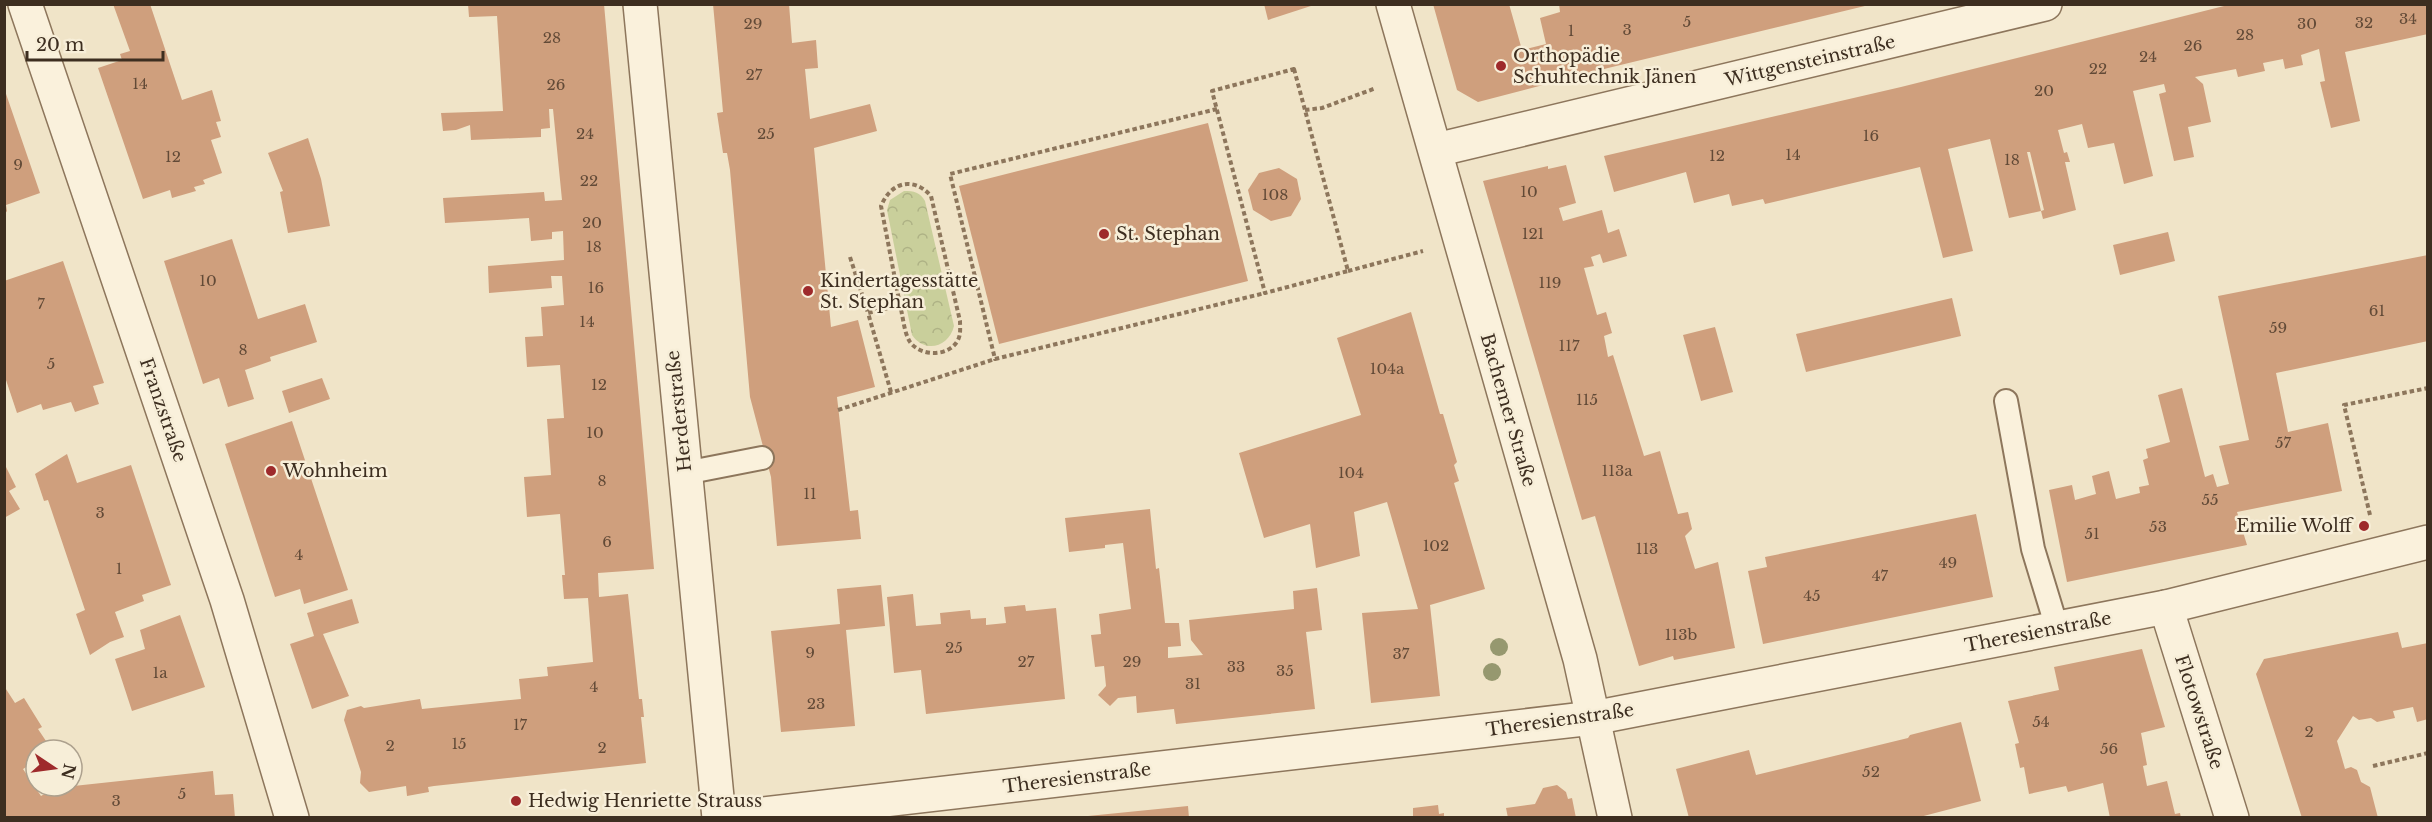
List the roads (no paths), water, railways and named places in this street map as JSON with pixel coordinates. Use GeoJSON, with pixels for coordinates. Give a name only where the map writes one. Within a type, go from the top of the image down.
{"type":"FeatureCollection","features":[{"type":"Feature","properties":{"kind":"street","name":"Franzstraße"},"geometry":{"type":"LineString","coordinates":[[25,4],[227,600],[292,818]]}},
{"type":"Feature","properties":{"kind":"street","name":"Herderstraße"},"geometry":{"type":"LineString","coordinates":[[640,4],[719,818]]}},
{"type":"Feature","properties":{"kind":"street","name":"Bachemer Straße"},"geometry":{"type":"LineString","coordinates":[[1393,4],[1577,647],[1615,818]]}},
{"type":"Feature","properties":{"kind":"street","name":"Wittgensteinstraße"},"geometry":{"type":"LineString","coordinates":[[1436,150],[2045,4]]}},
{"type":"Feature","properties":{"kind":"street","name":"Theresienstraße"},"geometry":{"type":"LineString","coordinates":[[729,818],[1593,718],[2166,607],[2427,542]]}},
{"type":"Feature","properties":{"kind":"street","name":"Flotowstraße"},"geometry":{"type":"LineString","coordinates":[[2166,607],[2232,818]]}},
{"type":"Feature","properties":{"kind":"lane"},"geometry":{"type":"LineString","coordinates":[[2006,401],[2033,549],[2057,628]]}},
{"type":"Feature","properties":{"kind":"lane"},"geometry":{"type":"LineString","coordinates":[[685,473],[762,458]]}},
{"type":"Feature","properties":{"kind":"place","name":"Orthopädie Schuhtechnik Jänen"},"geometry":{"type":"Point","coordinates":[1501,66]}},
{"type":"Feature","properties":{"kind":"place","name":"St. Stephan"},"geometry":{"type":"Point","coordinates":[1104,234]}},
{"type":"Feature","properties":{"kind":"place","name":"Kindertagesstätte St. Stephan"},"geometry":{"type":"Point","coordinates":[808,291]}},
{"type":"Feature","properties":{"kind":"place","name":"Wohnheim"},"geometry":{"type":"Point","coordinates":[271,471]}},
{"type":"Feature","properties":{"kind":"place","name":"Emilie Wolff"},"geometry":{"type":"Point","coordinates":[2364,526]}},
{"type":"Feature","properties":{"kind":"place","name":"Hedwig Henriette Strauss"},"geometry":{"type":"Point","coordinates":[516,801]}}]}
